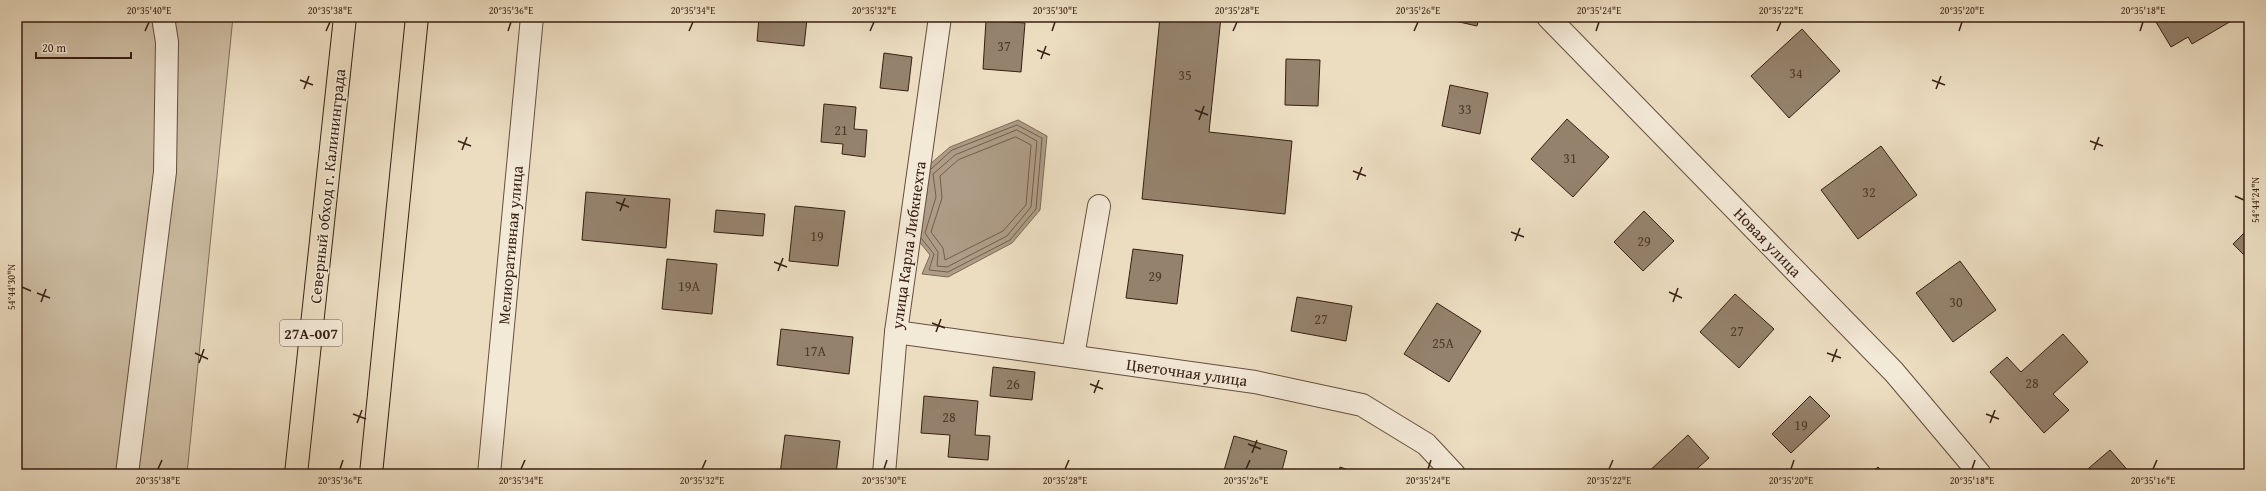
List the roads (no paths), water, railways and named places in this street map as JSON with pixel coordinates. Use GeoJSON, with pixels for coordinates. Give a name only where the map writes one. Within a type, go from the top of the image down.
{"type":"FeatureCollection","features":[{"type":"Feature","properties":{"kind":"highway","name":"Северный обход г. Калининграда"},"geometry":{"type":"LineString","coordinates":[[296,474],[345,17]]}},
{"type":"Feature","properties":{"kind":"highway"},"geometry":{"type":"LineString","coordinates":[[371,474],[417,17]]}},
{"type":"Feature","properties":{"kind":"street"},"geometry":{"type":"LineString","coordinates":[[127,474],[165,172],[167,42],[163,17]]}},
{"type":"Feature","properties":{"kind":"street","name":"Мелиоративная улица"},"geometry":{"type":"LineString","coordinates":[[489,474],[532,17]]}},
{"type":"Feature","properties":{"kind":"street","name":"улица Карла Либкнехта"},"geometry":{"type":"LineString","coordinates":[[884,474],[896,332],[940,17]]}},
{"type":"Feature","properties":{"kind":"street","name":"Новая улица"},"geometry":{"type":"LineString","coordinates":[[1548,17],[1894,372],[1980,474]]}},
{"type":"Feature","properties":{"kind":"street"},"geometry":{"type":"LineString","coordinates":[[1073,356],[1099,206]]}},
{"type":"Feature","properties":{"kind":"street","name":"Цветочная улица"},"geometry":{"type":"LineString","coordinates":[[896,332],[1255,382],[1362,405],[1426,444],[1454,474]]}},
{"type":"Feature","properties":{"kind":"water"},"geometry":{"type":"Polygon","coordinates":[[[1018,120],[1047,136],[1040,210],[1012,243],[948,277],[922,274],[930,255],[914,235],[927,195],[923,170],[950,147],[1018,120]]]}}]}
